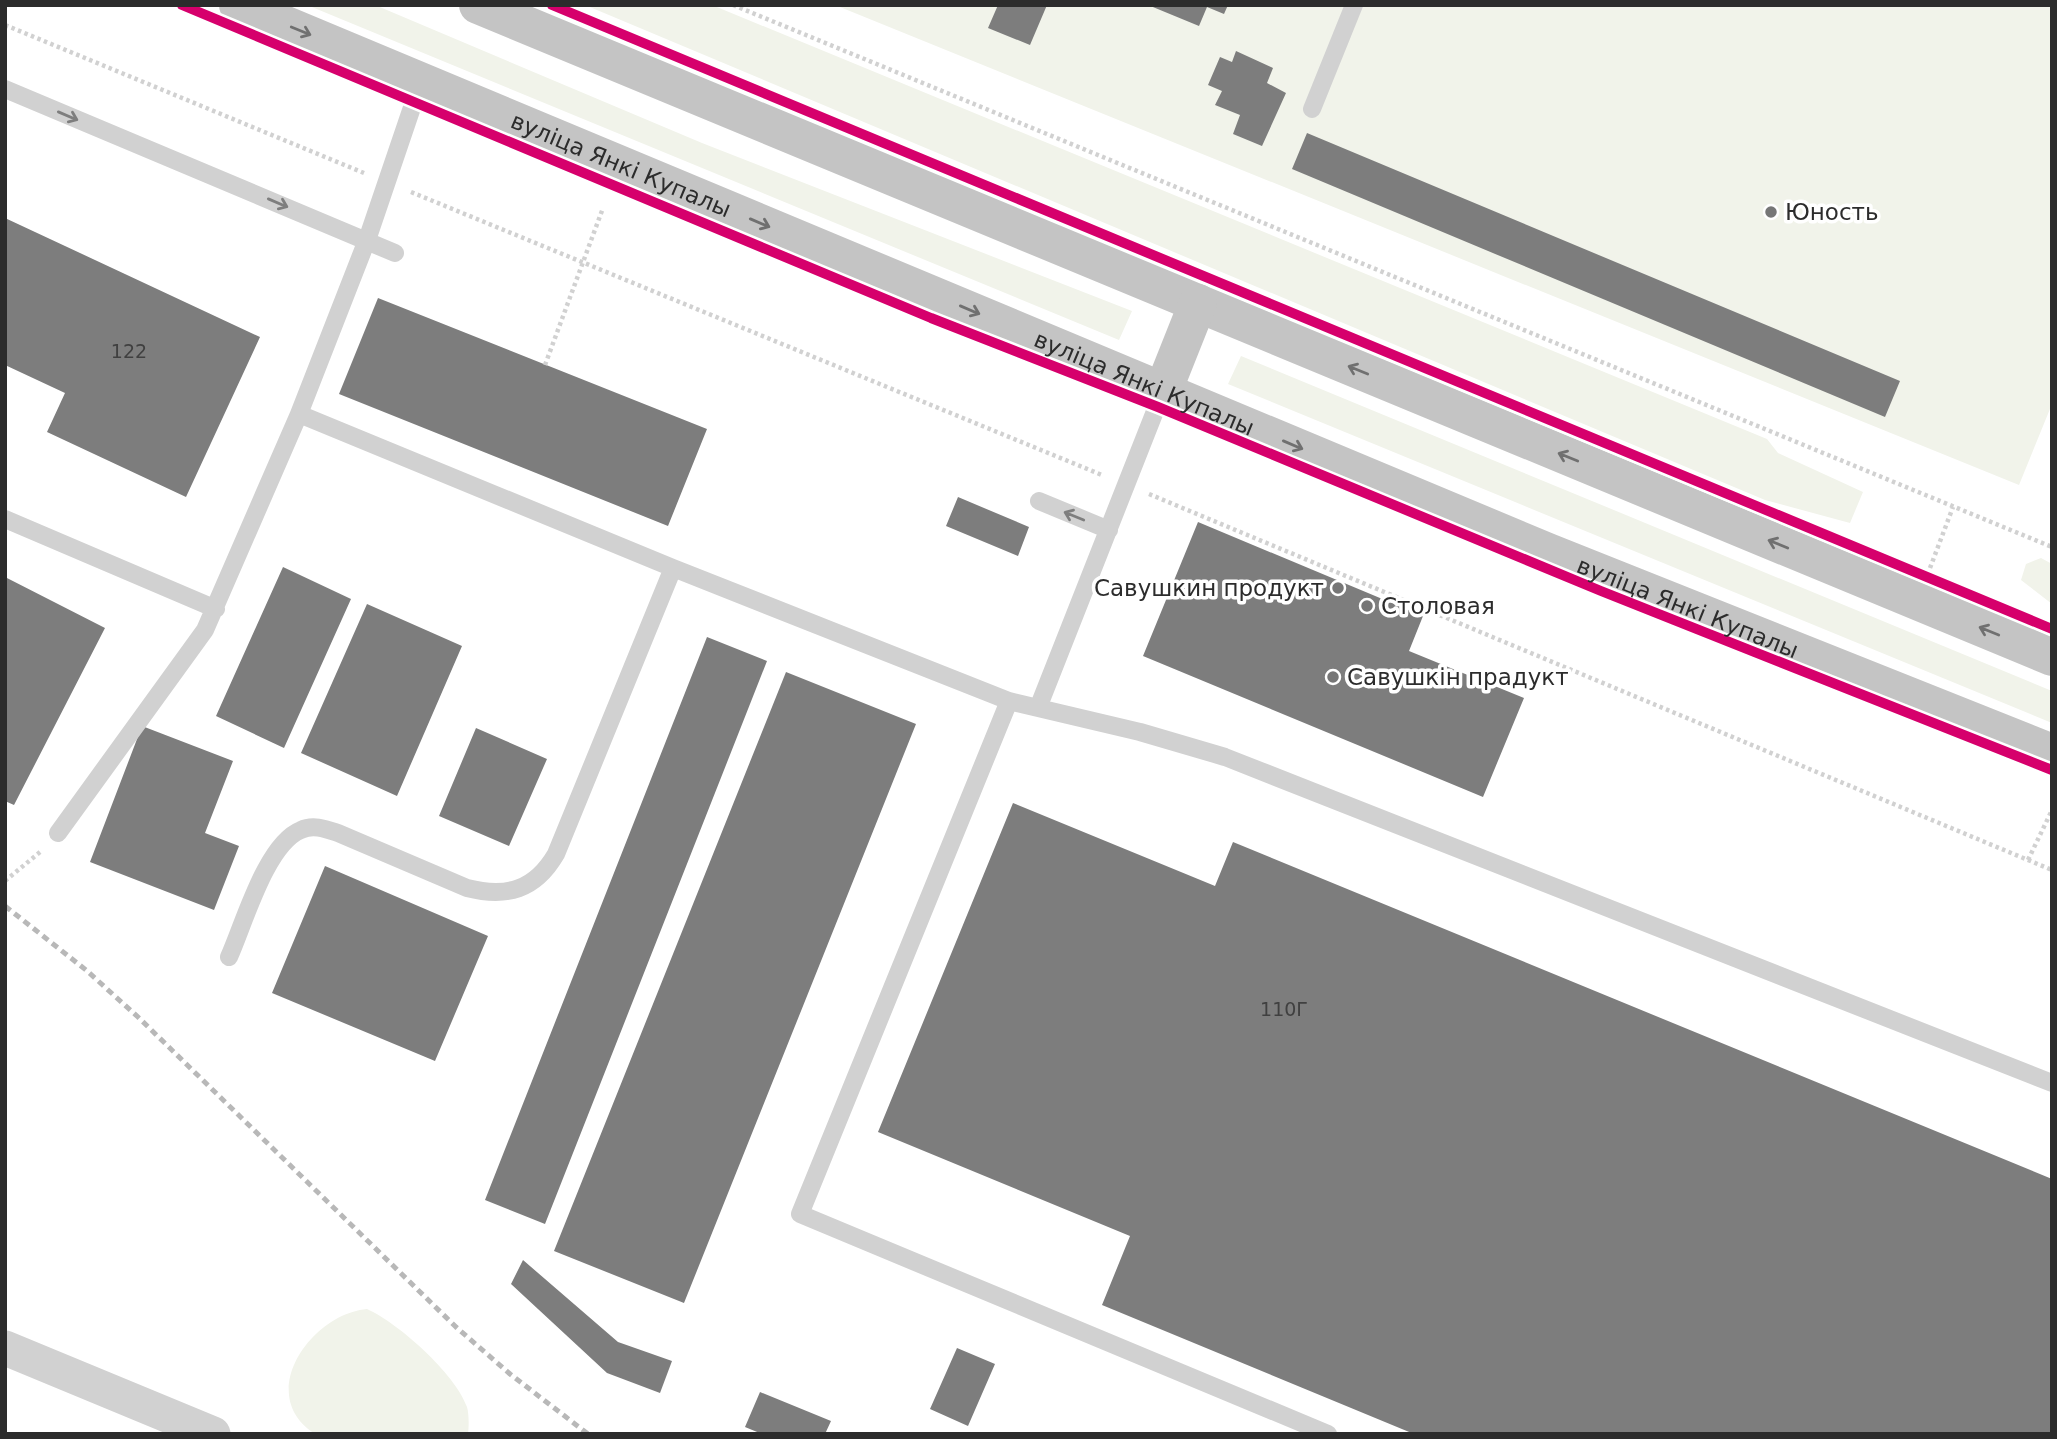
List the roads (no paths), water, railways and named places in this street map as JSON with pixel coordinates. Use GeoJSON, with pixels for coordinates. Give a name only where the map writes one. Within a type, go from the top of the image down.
{"type":"FeatureCollection","features":[{"type":"Feature","properties":{"kind":"main road","name":"вуліца Янкі Купалы"},"geometry":{"type":"LineString","coordinates":[[238,5],[1548,552],[2052,753]]}},
{"type":"Feature","properties":{"kind":"main road"},"geometry":{"type":"LineString","coordinates":[[478,5],[2052,657]]}},
{"type":"Feature","properties":{"kind":"main road"},"geometry":{"type":"LineString","coordinates":[[1163,391],[1198,303]]}},
{"type":"Feature","properties":{"kind":"street"},"geometry":{"type":"LineString","coordinates":[[5,1348],[213,1434]]}},
{"type":"Feature","properties":{"kind":"lane"},"geometry":{"type":"LineString","coordinates":[[1312,109],[1354,5]]}},
{"type":"Feature","properties":{"kind":"lane"},"geometry":{"type":"LineString","coordinates":[[58,833],[191,652],[216,609],[299,414],[367,240],[421,81]]}},
{"type":"Feature","properties":{"kind":"lane"},"geometry":{"type":"LineString","coordinates":[[5,89],[395,253]]}},
{"type":"Feature","properties":{"kind":"lane"},"geometry":{"type":"LineString","coordinates":[[1038,708],[1163,391]]}},
{"type":"Feature","properties":{"kind":"lane"},"geometry":{"type":"LineString","coordinates":[[299,414],[673,568],[1009,701],[1182,744],[1261,771],[2052,1083]]}},
{"type":"Feature","properties":{"kind":"lane"},"geometry":{"type":"LineString","coordinates":[[1039,501],[1109,530]]}},
{"type":"Feature","properties":{"kind":"lane"},"geometry":{"type":"LineString","coordinates":[[5,519],[216,609]]}},
{"type":"Feature","properties":{"kind":"lane"},"geometry":{"type":"LineString","coordinates":[[229,957],[271,861],[289,837],[302,829],[321,827],[338,833],[467,888],[488,893],[508,893],[530,885],[546,870],[555,854],[673,568]]}},
{"type":"Feature","properties":{"kind":"lane"},"geometry":{"type":"LineString","coordinates":[[1009,701],[800,1214],[1328,1434]]}},
{"type":"Feature","properties":{"kind":"railway"},"geometry":{"type":"LineString","coordinates":[[5,906],[86,970],[138,1017],[456,1327],[510,1374],[588,1434]]}},
{"type":"Feature","properties":{"kind":"place","name":"Юность"},"geometry":{"type":"Point","coordinates":[1771,212]}},
{"type":"Feature","properties":{"kind":"place","name":"Савушкин продукт"},"geometry":{"type":"Point","coordinates":[1338,588]}},
{"type":"Feature","properties":{"kind":"place","name":"Столовая"},"geometry":{"type":"Point","coordinates":[1367,606]}},
{"type":"Feature","properties":{"kind":"place","name":"Савушкін прадукт"},"geometry":{"type":"Point","coordinates":[1333,677]}}]}
